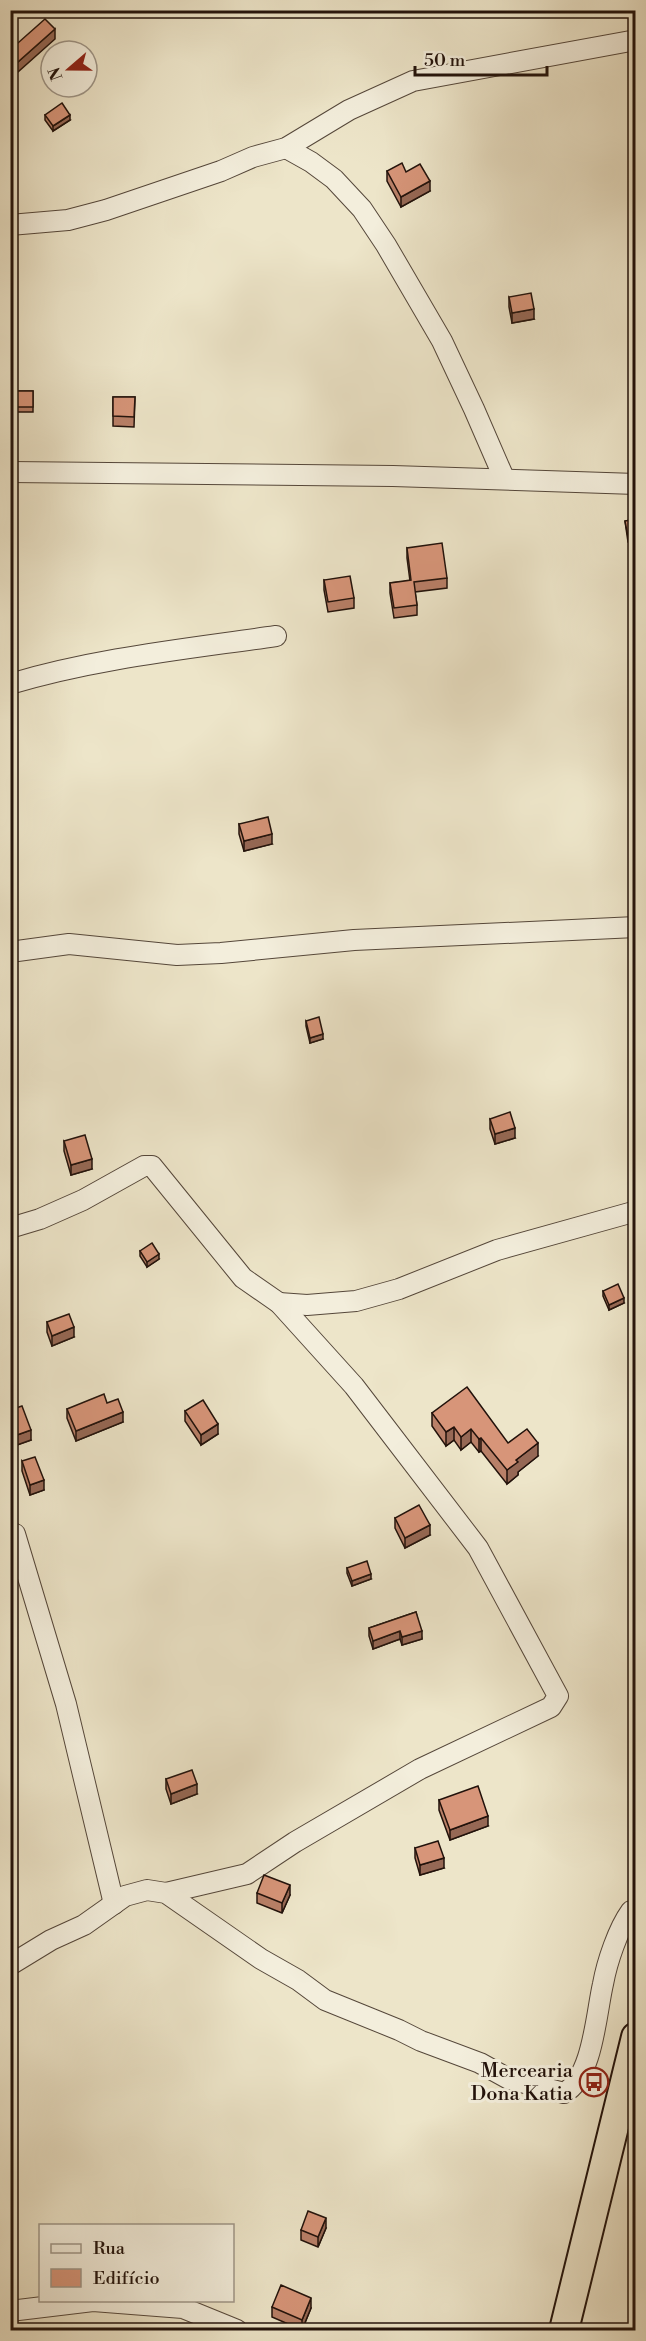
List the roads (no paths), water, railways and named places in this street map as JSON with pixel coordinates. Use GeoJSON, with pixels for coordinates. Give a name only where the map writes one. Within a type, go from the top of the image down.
{"type":"FeatureCollection","features":[{"type":"Feature","properties":{"kind":"highway"},"geometry":{"type":"LineString","coordinates":[[564,2331],[636,2037]]}},
{"type":"Feature","properties":{"kind":"street"},"geometry":{"type":"LineString","coordinates":[[10,225],[68,220],[106,210],[221,171],[253,157],[286,148],[349,110],[413,81],[636,40]]}},
{"type":"Feature","properties":{"kind":"street"},"geometry":{"type":"LineString","coordinates":[[286,148],[311,162],[334,179],[362,210],[386,245],[442,341],[504,478]]}},
{"type":"Feature","properties":{"kind":"street"},"geometry":{"type":"LineString","coordinates":[[10,472],[504,478],[636,484]]}},
{"type":"Feature","properties":{"kind":"street"},"geometry":{"type":"LineString","coordinates":[[10,684],[53,671],[92,663],[276,636]]}},
{"type":"Feature","properties":{"kind":"street"},"geometry":{"type":"LineString","coordinates":[[10,952],[69,944],[177,955],[354,940],[636,927]]}},
{"type":"Feature","properties":{"kind":"street"},"geometry":{"type":"LineString","coordinates":[[10,1228],[40,1219],[83,1200],[144,1166],[152,1166],[243,1278],[279,1303],[354,1386],[478,1548],[558,1696],[551,1707],[420,1769],[295,1842],[247,1874],[166,1893],[147,1890],[136,1892],[84,1925],[51,1940],[10,1965]]}},
{"type":"Feature","properties":{"kind":"street"},"geometry":{"type":"LineString","coordinates":[[279,1303],[307,1305],[356,1301],[399,1289],[497,1250],[633,1212]]}},
{"type":"Feature","properties":{"kind":"street"},"geometry":{"type":"LineString","coordinates":[[10,1534],[15,1534],[66,1704],[114,1904]]}},
{"type":"Feature","properties":{"kind":"street"},"geometry":{"type":"LineString","coordinates":[[166,1893],[325,2000],[391,2026],[421,2042],[480,2063],[509,2079],[564,2093],[573,2088],[590,2055],[603,1981],[623,1921],[631,1911],[636,1910]]}},
{"type":"Feature","properties":{"kind":"street"},"geometry":{"type":"LineString","coordinates":[[10,2311],[85,2302]]}},
{"type":"Feature","properties":{"kind":"street"},"geometry":{"type":"LineString","coordinates":[[106,2302],[183,2308],[237,2331]]}},
{"type":"Feature","properties":{"kind":"place","name":"Mercearia Dona Katia"},"geometry":{"type":"Point","coordinates":[594,2082]}}]}
